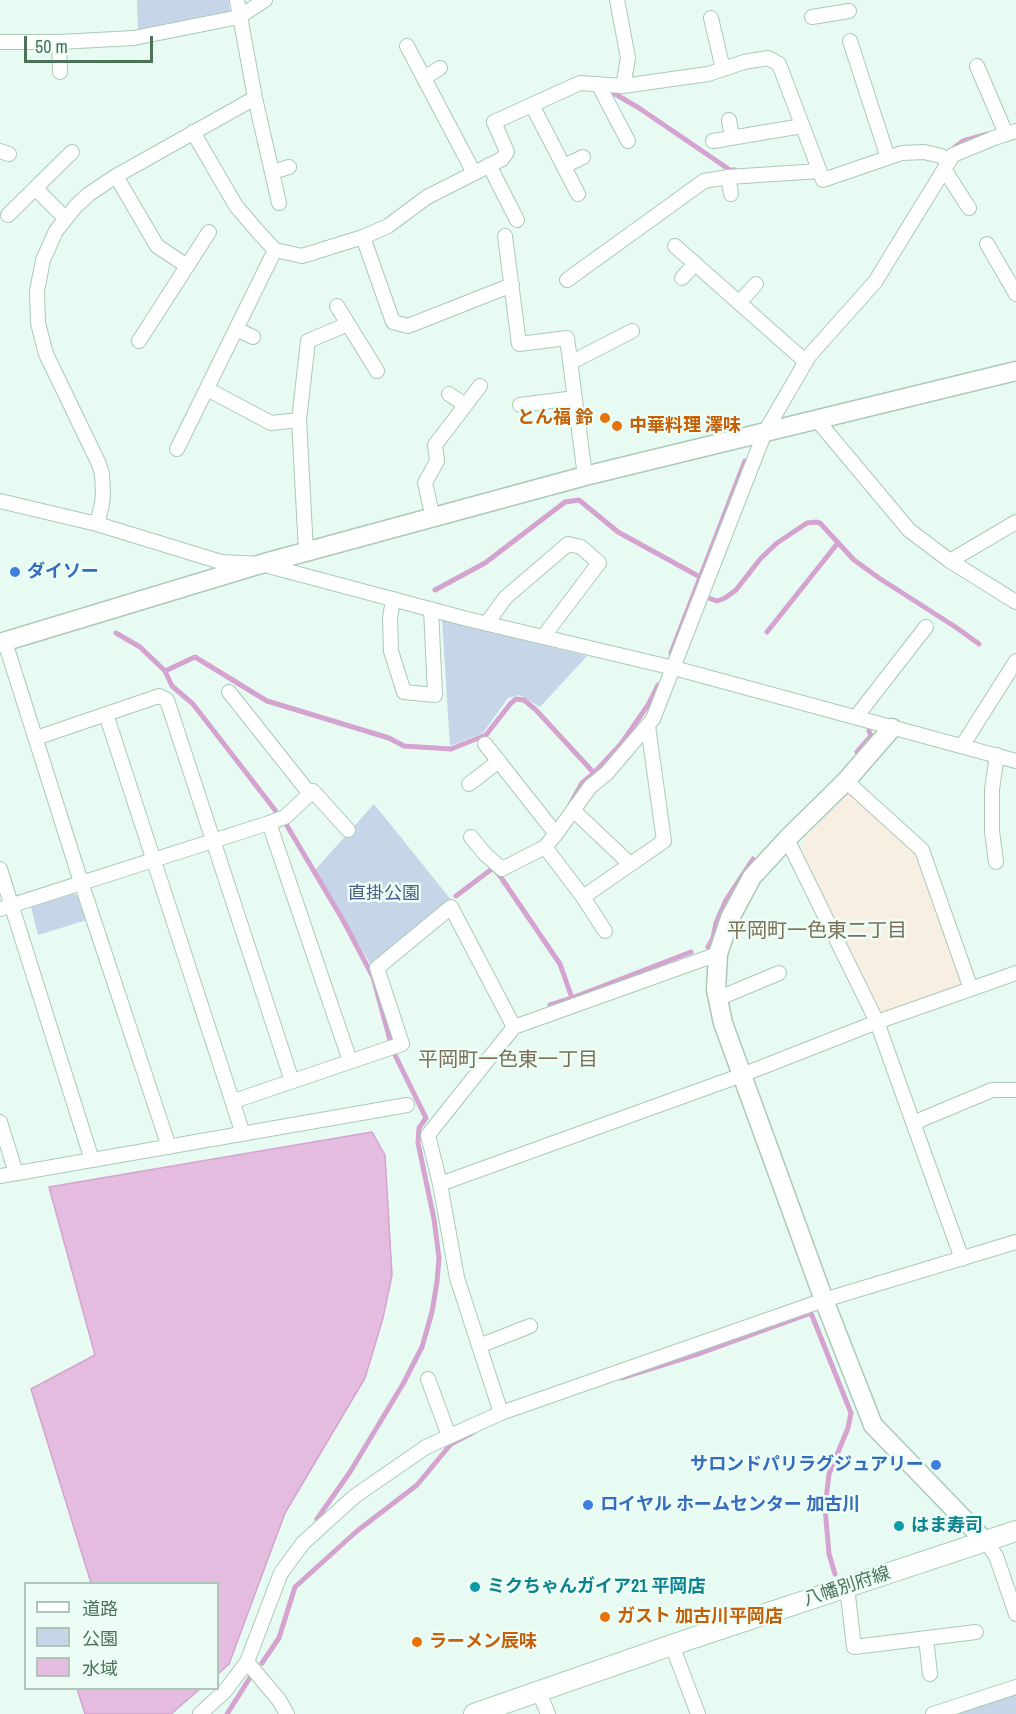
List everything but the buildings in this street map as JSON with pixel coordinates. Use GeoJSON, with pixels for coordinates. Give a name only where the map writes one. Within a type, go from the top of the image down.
{"type":"FeatureCollection","features":[{"type":"Feature","properties":{"kind":"main road","name":"八幡別府線"},"geometry":{"type":"LineString","coordinates":[[474,1714],[672,1645],[1016,1531]]}},
{"type":"Feature","properties":{"kind":"street"},"geometry":{"type":"LineString","coordinates":[[237,0],[255,98],[279,203]]}},
{"type":"Feature","properties":{"kind":"street"},"geometry":{"type":"LineString","coordinates":[[0,42],[134,38],[239,17],[265,0]]}},
{"type":"Feature","properties":{"kind":"street"},"geometry":{"type":"LineString","coordinates":[[617,0],[628,58],[623,86]]}},
{"type":"Feature","properties":{"kind":"street"},"geometry":{"type":"LineString","coordinates":[[812,17],[829,7],[849,11]]}},
{"type":"Feature","properties":{"kind":"street"},"geometry":{"type":"LineString","coordinates":[[711,18],[723,69]]}},
{"type":"Feature","properties":{"kind":"street"},"geometry":{"type":"LineString","coordinates":[[850,40],[888,158]]}},
{"type":"Feature","properties":{"kind":"street"},"geometry":{"type":"LineString","coordinates":[[59,42],[60,72]]}},
{"type":"Feature","properties":{"kind":"street"},"geometry":{"type":"LineString","coordinates":[[407,46],[474,173]]}},
{"type":"Feature","properties":{"kind":"street"},"geometry":{"type":"LineString","coordinates":[[193,132],[236,206],[275,250],[302,256],[363,237],[388,226],[428,196],[502,159],[507,152],[494,122],[580,83],[623,86],[708,74],[744,62],[768,58],[779,64],[823,180],[902,153],[924,152],[941,156],[969,208]]}},
{"type":"Feature","properties":{"kind":"street"},"geometry":{"type":"LineString","coordinates":[[471,837],[502,869],[545,847],[590,787],[607,773],[653,719],[765,432],[809,356],[875,282],[953,155],[1011,133],[977,66]]}},
{"type":"Feature","properties":{"kind":"street"},"geometry":{"type":"LineString","coordinates":[[424,78],[440,68]]}},
{"type":"Feature","properties":{"kind":"street"},"geometry":{"type":"LineString","coordinates":[[598,84],[628,141]]}},
{"type":"Feature","properties":{"kind":"street"},"geometry":{"type":"LineString","coordinates":[[97,524],[103,494],[99,464],[46,354],[38,323],[37,291],[41,268],[49,245],[65,218],[89,194],[116,176],[255,98]]}},
{"type":"Feature","properties":{"kind":"street"},"geometry":{"type":"LineString","coordinates":[[532,105],[578,194]]}},
{"type":"Feature","properties":{"kind":"street"},"geometry":{"type":"LineString","coordinates":[[729,120],[732,137]]}},
{"type":"Feature","properties":{"kind":"street"},"geometry":{"type":"LineString","coordinates":[[713,141],[802,126]]}},
{"type":"Feature","properties":{"kind":"street"},"geometry":{"type":"LineString","coordinates":[[8,215],[72,152]]}},
{"type":"Feature","properties":{"kind":"street"},"geometry":{"type":"LineString","coordinates":[[564,166],[583,157]]}},
{"type":"Feature","properties":{"kind":"street"},"geometry":{"type":"LineString","coordinates":[[489,165],[517,220]]}},
{"type":"Feature","properties":{"kind":"street"},"geometry":{"type":"LineString","coordinates":[[272,172],[289,167]]}},
{"type":"Feature","properties":{"kind":"street"},"geometry":{"type":"LineString","coordinates":[[567,280],[607,259],[674,210],[704,181],[728,177],[820,171]]}},
{"type":"Feature","properties":{"kind":"street"},"geometry":{"type":"LineString","coordinates":[[116,176],[157,246],[187,266]]}},
{"type":"Feature","properties":{"kind":"street"},"geometry":{"type":"LineString","coordinates":[[728,177],[731,194]]}},
{"type":"Feature","properties":{"kind":"street"},"geometry":{"type":"LineString","coordinates":[[35,188],[65,218]]}},
{"type":"Feature","properties":{"kind":"street"},"geometry":{"type":"LineString","coordinates":[[139,340],[208,232]]}},
{"type":"Feature","properties":{"kind":"street"},"geometry":{"type":"LineString","coordinates":[[505,236],[519,344],[567,338],[585,476]]}},
{"type":"Feature","properties":{"kind":"street"},"geometry":{"type":"LineString","coordinates":[[363,237],[393,322],[408,326],[512,285]]}},
{"type":"Feature","properties":{"kind":"street"},"geometry":{"type":"LineString","coordinates":[[987,244],[1016,294]]}},
{"type":"Feature","properties":{"kind":"street"},"geometry":{"type":"LineString","coordinates":[[675,246],[806,362]]}},
{"type":"Feature","properties":{"kind":"street"},"geometry":{"type":"LineString","coordinates":[[177,449],[275,250]]}},
{"type":"Feature","properties":{"kind":"street"},"geometry":{"type":"LineString","coordinates":[[682,278],[694,264]]}},
{"type":"Feature","properties":{"kind":"street"},"geometry":{"type":"LineString","coordinates":[[739,303],[756,284]]}},
{"type":"Feature","properties":{"kind":"street"},"geometry":{"type":"LineString","coordinates":[[337,306],[377,371]]}},
{"type":"Feature","properties":{"kind":"street"},"geometry":{"type":"LineString","coordinates":[[306,552],[299,420],[308,341],[348,324]]}},
{"type":"Feature","properties":{"kind":"street"},"geometry":{"type":"LineString","coordinates":[[236,329],[253,337]]}},
{"type":"Feature","properties":{"kind":"street"},"geometry":{"type":"LineString","coordinates":[[570,363],[632,331]]}},
{"type":"Feature","properties":{"kind":"street"},"geometry":{"type":"LineString","coordinates":[[169,1147],[36,738],[2,642],[261,564],[585,476],[1016,371]]}},
{"type":"Feature","properties":{"kind":"street"},"geometry":{"type":"LineString","coordinates":[[433,518],[425,483],[437,461],[435,445],[480,386]]}},
{"type":"Feature","properties":{"kind":"street"},"geometry":{"type":"LineString","coordinates":[[207,389],[271,423],[299,420]]}},
{"type":"Feature","properties":{"kind":"street"},"geometry":{"type":"LineString","coordinates":[[449,394],[465,405]]}},
{"type":"Feature","properties":{"kind":"street"},"geometry":{"type":"LineString","coordinates":[[520,405],[575,398]]}},
{"type":"Feature","properties":{"kind":"street"},"geometry":{"type":"LineString","coordinates":[[817,420],[909,530],[950,561],[1016,602]]}},
{"type":"Feature","properties":{"kind":"street"},"geometry":{"type":"LineString","coordinates":[[0,501],[97,524],[221,562],[261,564],[431,609],[674,668],[1016,761]]}},
{"type":"Feature","properties":{"kind":"street"},"geometry":{"type":"LineString","coordinates":[[950,561],[1016,522]]}},
{"type":"Feature","properties":{"kind":"street"},"geometry":{"type":"LineString","coordinates":[[487,623],[506,597],[568,544],[581,547],[599,562],[543,637]]}},
{"type":"Feature","properties":{"kind":"street"},"geometry":{"type":"LineString","coordinates":[[393,599],[390,618],[391,651],[404,692],[435,695],[431,609]]}},
{"type":"Feature","properties":{"kind":"street"},"geometry":{"type":"LineString","coordinates":[[856,717],[926,627]]}},
{"type":"Feature","properties":{"kind":"street"},"geometry":{"type":"LineString","coordinates":[[962,746],[1016,661]]}},
{"type":"Feature","properties":{"kind":"street"},"geometry":{"type":"LineString","coordinates":[[229,692],[310,794]]}},
{"type":"Feature","properties":{"kind":"street"},"geometry":{"type":"LineString","coordinates":[[36,738],[159,696],[167,700],[292,1081]]}},
{"type":"Feature","properties":{"kind":"street"},"geometry":{"type":"LineString","coordinates":[[106,714],[243,1134]]}},
{"type":"Feature","properties":{"kind":"street"},"geometry":{"type":"LineString","coordinates":[[583,897],[664,841],[648,726]]}},
{"type":"Feature","properties":{"kind":"street"},"geometry":{"type":"LineString","coordinates":[[892,728],[846,781],[787,839],[752,878],[730,918],[718,954],[717,999],[723,1023],[824,1300],[873,1425],[986,1542],[996,1556],[1016,1614]]}},
{"type":"Feature","properties":{"kind":"street"},"geometry":{"type":"LineString","coordinates":[[485,744],[556,834]]}},
{"type":"Feature","properties":{"kind":"street"},"geometry":{"type":"LineString","coordinates":[[996,862],[992,831],[992,789],[997,755]]}},
{"type":"Feature","properties":{"kind":"street"},"geometry":{"type":"LineString","coordinates":[[469,784],[499,761]]}},
{"type":"Feature","properties":{"kind":"street"},"geometry":{"type":"LineString","coordinates":[[846,781],[922,850],[971,989]]}},
{"type":"Feature","properties":{"kind":"street"},"geometry":{"type":"LineString","coordinates":[[6,908],[285,817],[313,791],[348,830]]}},
{"type":"Feature","properties":{"kind":"street"},"geometry":{"type":"LineString","coordinates":[[573,810],[630,864]]}},
{"type":"Feature","properties":{"kind":"street"},"geometry":{"type":"LineString","coordinates":[[269,823],[350,1061]]}},
{"type":"Feature","properties":{"kind":"street"},"geometry":{"type":"LineString","coordinates":[[787,839],[877,1022],[962,1259]]}},
{"type":"Feature","properties":{"kind":"street"},"geometry":{"type":"LineString","coordinates":[[545,847],[583,897],[605,931]]}},
{"type":"Feature","properties":{"kind":"street"},"geometry":{"type":"LineString","coordinates":[[0,869],[6,908],[92,1160]]}},
{"type":"Feature","properties":{"kind":"street"},"geometry":{"type":"LineString","coordinates":[[234,1101],[402,1044],[377,968],[451,908],[514,1028]]}},
{"type":"Feature","properties":{"kind":"street"},"geometry":{"type":"LineString","coordinates":[[501,1413],[457,1278],[440,1184],[428,1135],[514,1028],[718,954]]}},
{"type":"Feature","properties":{"kind":"street"},"geometry":{"type":"LineString","coordinates":[[717,999],[779,973]]}},
{"type":"Feature","properties":{"kind":"street"},"geometry":{"type":"LineString","coordinates":[[440,1184],[742,1075],[877,1022],[1016,973]]}},
{"type":"Feature","properties":{"kind":"street"},"geometry":{"type":"LineString","coordinates":[[913,1123],[992,1090],[1016,1090]]}},
{"type":"Feature","properties":{"kind":"street"},"geometry":{"type":"LineString","coordinates":[[0,1176],[407,1105]]}},
{"type":"Feature","properties":{"kind":"street"},"geometry":{"type":"LineString","coordinates":[[0,1122],[16,1173]]}},
{"type":"Feature","properties":{"kind":"street"},"geometry":{"type":"LineString","coordinates":[[200,1714],[225,1691],[247,1662],[281,1573],[303,1543],[356,1496],[426,1448],[501,1413],[824,1300],[1016,1242]]}},
{"type":"Feature","properties":{"kind":"street"},"geometry":{"type":"LineString","coordinates":[[479,1346],[530,1326]]}},
{"type":"Feature","properties":{"kind":"street"},"geometry":{"type":"LineString","coordinates":[[428,1379],[449,1436]]}},
{"type":"Feature","properties":{"kind":"street"},"geometry":{"type":"LineString","coordinates":[[848,1587],[854,1647],[976,1632]]}},
{"type":"Feature","properties":{"kind":"street"},"geometry":{"type":"LineString","coordinates":[[926,1638],[930,1674]]}},
{"type":"Feature","properties":{"kind":"street"},"geometry":{"type":"LineString","coordinates":[[672,1645],[698,1714]]}},
{"type":"Feature","properties":{"kind":"street"},"geometry":{"type":"LineString","coordinates":[[247,1662],[279,1700],[287,1714]]}},
{"type":"Feature","properties":{"kind":"street"},"geometry":{"type":"LineString","coordinates":[[933,1714],[1016,1687]]}},
{"type":"Feature","properties":{"kind":"street"},"geometry":{"type":"LineString","coordinates":[[539,1692],[548,1714]]}},
{"type":"Feature","properties":{"kind":"shaded area"},"geometry":{"type":"Polygon","coordinates":[[[849,789],[919,852],[967,986],[879,1016],[801,849],[805,838],[849,789]]]}},
{"type":"Feature","properties":{"kind":"green space"},"geometry":{"type":"Polygon","coordinates":[[[137,0],[229,0],[230,14],[138,31],[137,0]]]}},
{"type":"Feature","properties":{"kind":"green space"},"geometry":{"type":"Polygon","coordinates":[[[442,620],[587,656],[540,707],[520,695],[508,698],[483,733],[450,746],[442,620]]]}},
{"type":"Feature","properties":{"kind":"green space","name":"直掛公園"},"geometry":{"type":"Polygon","coordinates":[[[374,804],[452,901],[372,967],[315,870],[374,804]]]}},
{"type":"Feature","properties":{"kind":"green space"},"geometry":{"type":"Polygon","coordinates":[[[72,893],[80,897],[87,920],[38,935],[31,907],[72,893]]]}},
{"type":"Feature","properties":{"kind":"green space"},"geometry":{"type":"Polygon","coordinates":[[[1016,1694],[1016,1714],[956,1714],[1016,1694]]]}},
{"type":"Feature","properties":{"kind":"water"},"geometry":{"type":"Polygon","coordinates":[[[372,1132],[385,1155],[392,1275],[383,1318],[365,1378],[285,1513],[229,1664],[219,1673],[219,1582],[91,1582],[31,1389],[95,1355],[49,1187],[372,1132]]]}},
{"type":"Feature","properties":{"kind":"water"},"geometry":{"type":"Polygon","coordinates":[[[78,1690],[199,1690],[171,1714],[85,1714],[78,1690]]]}},
{"type":"Feature","properties":{"kind":"waterway"},"geometry":{"type":"LineString","coordinates":[[615,94],[730,170],[735,170]]}},
{"type":"Feature","properties":{"kind":"waterway"},"geometry":{"type":"LineString","coordinates":[[954,148],[963,141],[988,134]]}},
{"type":"Feature","properties":{"kind":"waterway"},"geometry":{"type":"LineString","coordinates":[[671,653],[745,461]]}},
{"type":"Feature","properties":{"kind":"waterway"},"geometry":{"type":"LineString","coordinates":[[435,590],[485,563],[565,502],[579,500],[618,532],[700,577]]}},
{"type":"Feature","properties":{"kind":"waterway"},"geometry":{"type":"LineString","coordinates":[[706,597],[717,601],[725,598],[736,590],[761,558],[777,543],[807,523],[817,522],[854,560],[979,644]]}},
{"type":"Feature","properties":{"kind":"waterway"},"geometry":{"type":"LineString","coordinates":[[767,632],[837,544]]}},
{"type":"Feature","properties":{"kind":"waterway"},"geometry":{"type":"LineString","coordinates":[[116,633],[140,647],[165,671],[195,657],[267,701],[389,738],[404,746],[451,749],[486,735],[511,703],[516,699],[524,700],[594,773]]}},
{"type":"Feature","properties":{"kind":"waterway"},"geometry":{"type":"LineString","coordinates":[[165,671],[172,686],[193,704],[275,810]]}},
{"type":"Feature","properties":{"kind":"waterway"},"geometry":{"type":"LineString","coordinates":[[571,803],[582,783],[621,744],[648,705],[658,685]]}},
{"type":"Feature","properties":{"kind":"waterway"},"geometry":{"type":"LineString","coordinates":[[857,752],[871,736],[869,731]]}},
{"type":"Feature","properties":{"kind":"waterway"},"geometry":{"type":"LineString","coordinates":[[286,824],[344,922],[373,977],[393,1051],[426,1118],[419,1128],[418,1143],[434,1219],[439,1258],[432,1312],[422,1347],[403,1384],[350,1472],[317,1519]]}},
{"type":"Feature","properties":{"kind":"waterway"},"geometry":{"type":"LineString","coordinates":[[708,947],[726,900],[753,859]]}},
{"type":"Feature","properties":{"kind":"waterway"},"geometry":{"type":"LineString","coordinates":[[456,896],[493,868],[560,964],[572,998]]}},
{"type":"Feature","properties":{"kind":"waterway"},"geometry":{"type":"LineString","coordinates":[[550,1005],[691,952]]}},
{"type":"Feature","properties":{"kind":"waterway"},"geometry":{"type":"LineString","coordinates":[[621,1378],[701,1353],[811,1313],[851,1413],[848,1428],[829,1474],[825,1508],[829,1554],[835,1574]]}},
{"type":"Feature","properties":{"kind":"waterway"},"geometry":{"type":"LineString","coordinates":[[262,1663],[279,1638],[295,1587],[357,1531],[417,1485],[451,1444],[474,1432]]}},
{"type":"Feature","properties":{"kind":"waterway"},"geometry":{"type":"LineString","coordinates":[[227,1714],[251,1676]]}},
{"type":"Feature","properties":{"kind":"place","name":"とん福 鈴"},"geometry":{"type":"Point","coordinates":[605,418]}},
{"type":"Feature","properties":{"kind":"place","name":"中華料理 澤味"},"geometry":{"type":"Point","coordinates":[617,426]}},
{"type":"Feature","properties":{"kind":"place","name":"ダイソー"},"geometry":{"type":"Point","coordinates":[15,572]}},
{"type":"Feature","properties":{"kind":"place","name":"サロンドパリラグジュアリー"},"geometry":{"type":"Point","coordinates":[936,1465]}},
{"type":"Feature","properties":{"kind":"place","name":"ロイヤル ホームセンター 加古川"},"geometry":{"type":"Point","coordinates":[588,1505]}},
{"type":"Feature","properties":{"kind":"place","name":"はま寿司"},"geometry":{"type":"Point","coordinates":[899,1526]}},
{"type":"Feature","properties":{"kind":"place","name":"ミクちゃんガイア21 平岡店"},"geometry":{"type":"Point","coordinates":[475,1587]}},
{"type":"Feature","properties":{"kind":"place","name":"ガスト 加古川平岡店"},"geometry":{"type":"Point","coordinates":[605,1617]}},
{"type":"Feature","properties":{"kind":"place","name":"ラーメン辰味"},"geometry":{"type":"Point","coordinates":[417,1642]}},
{"type":"Feature","properties":{"kind":"district","name":"平岡町一色東二丁目"},"geometry":{"type":"Point","coordinates":[817,932]}},
{"type":"Feature","properties":{"kind":"district","name":"平岡町一色東一丁目"},"geometry":{"type":"Point","coordinates":[508,1061]}}]}
